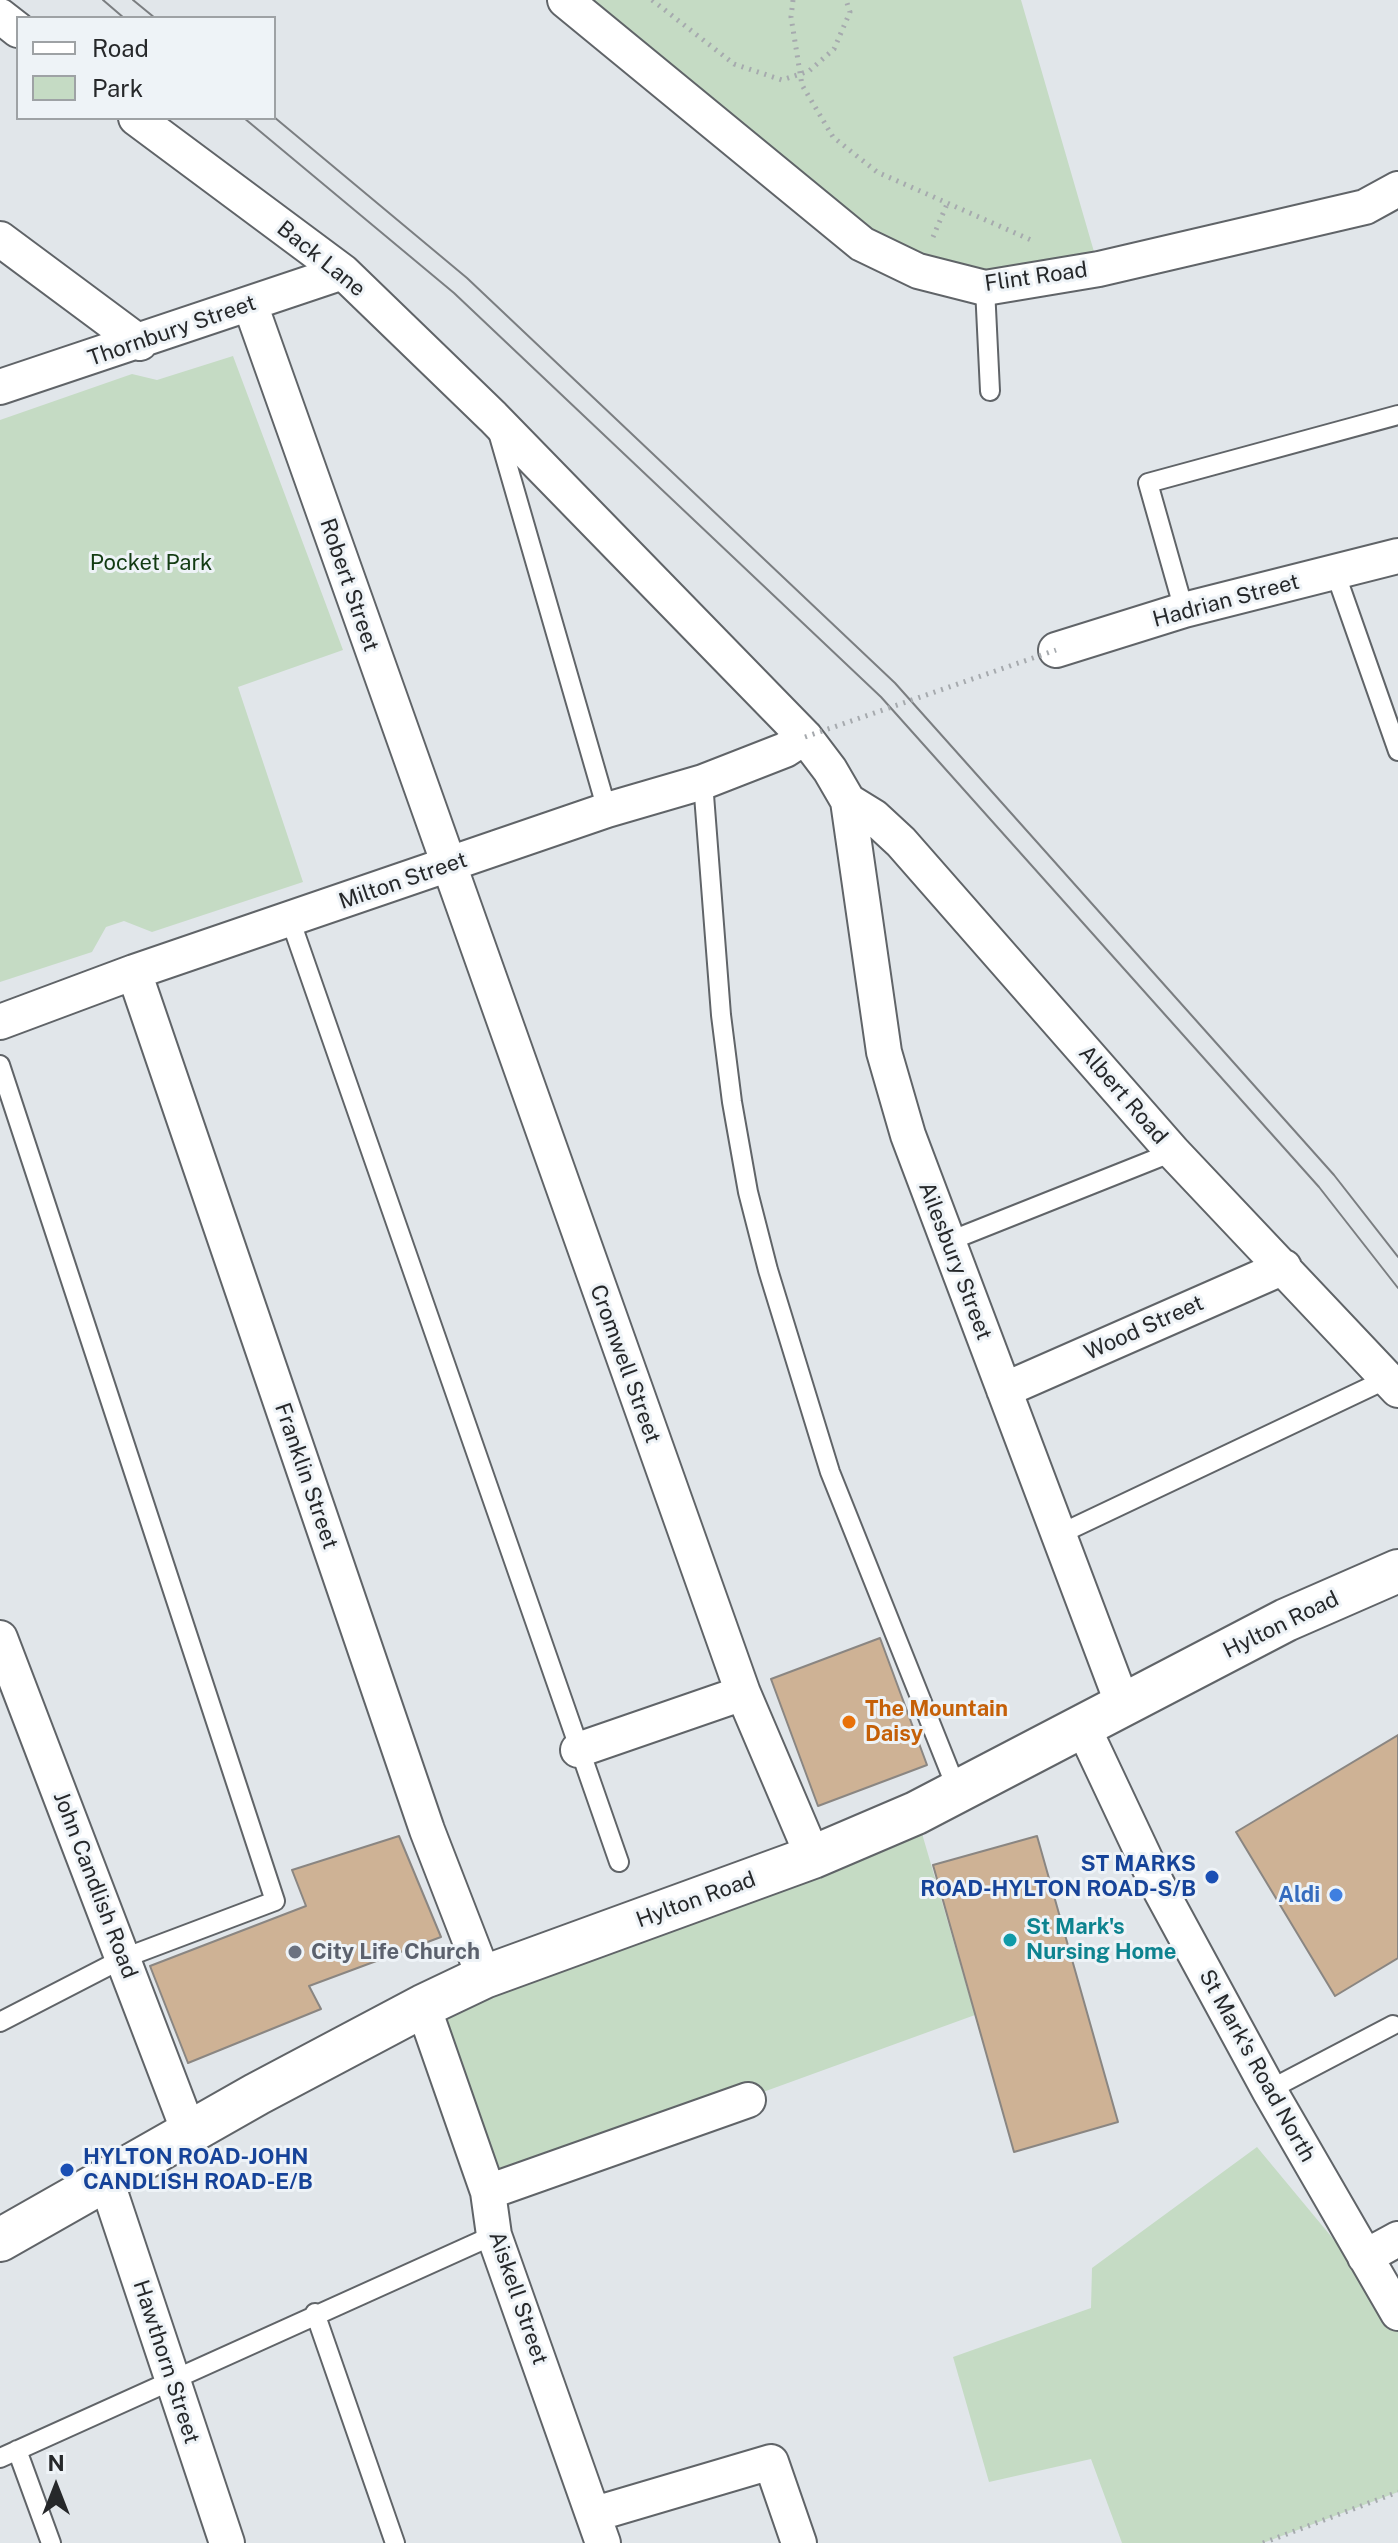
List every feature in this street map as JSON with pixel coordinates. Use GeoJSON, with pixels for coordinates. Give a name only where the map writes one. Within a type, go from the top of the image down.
{"type":"FeatureCollection","features":[{"type":"Feature","properties":{"kind":"street","name":"Flint Road"},"geometry":{"type":"LineString","coordinates":[[565,0],[862,244],[918,271],[985,288],[1099,269],[1365,207],[1398,189]]}},
{"type":"Feature","properties":{"kind":"street"},"geometry":{"type":"LineString","coordinates":[[0,16],[16,28]]}},
{"type":"Feature","properties":{"kind":"street","name":"Back Lane"},"geometry":{"type":"LineString","coordinates":[[139,120],[343,272],[493,417],[805,737],[848,801]]}},
{"type":"Feature","properties":{"kind":"street"},"geometry":{"type":"LineString","coordinates":[[0,239],[140,343]]}},
{"type":"Feature","properties":{"kind":"street","name":"Thornbury Street"},"geometry":{"type":"LineString","coordinates":[[0,387],[140,343],[343,272]]}},
{"type":"Feature","properties":{"kind":"street","name":"Robert Street"},"geometry":{"type":"LineString","coordinates":[[250,304],[448,867]]}},
{"type":"Feature","properties":{"kind":"street","name":"Hadrian Street"},"geometry":{"type":"LineString","coordinates":[[1056,650],[1184,610],[1398,556]]}},
{"type":"Feature","properties":{"kind":"street","name":"Milton Street"},"geometry":{"type":"LineString","coordinates":[[0,1022],[134,972],[448,867],[607,810],[703,782],[785,750],[805,737]]}},
{"type":"Feature","properties":{"kind":"street","name":"Albert Road"},"geometry":{"type":"LineString","coordinates":[[848,801],[874,817],[901,842],[1173,1152],[1394,1384]]}},
{"type":"Feature","properties":{"kind":"street","name":"Ailesbury Street"},"geometry":{"type":"LineString","coordinates":[[848,801],[884,1052],[908,1135],[1123,1705]]}},
{"type":"Feature","properties":{"kind":"street","name":"Cromwell Street"},"geometry":{"type":"LineString","coordinates":[[448,867],[743,1693],[813,1857]]}},
{"type":"Feature","properties":{"kind":"street","name":"Franklin Street"},"geometry":{"type":"LineString","coordinates":[[134,972],[427,1830],[484,1977]]}},
{"type":"Feature","properties":{"kind":"street","name":"Wood Street"},"geometry":{"type":"LineString","coordinates":[[1004,1390],[1284,1267]]}},
{"type":"Feature","properties":{"kind":"street","name":"Hylton Road"},"geometry":{"type":"LineString","coordinates":[[0,2240],[189,2132],[423,2006],[484,1977],[813,1857],[958,1792],[1286,1620],[1398,1571]]}},
{"type":"Feature","properties":{"kind":"street","name":"John Candlish Road"},"geometry":{"type":"LineString","coordinates":[[0,1638],[189,2132]]}},
{"type":"Feature","properties":{"kind":"street"},"geometry":{"type":"LineString","coordinates":[[578,1750],[743,1693]]}},
{"type":"Feature","properties":{"kind":"street","name":"St Mark's Road North"},"geometry":{"type":"LineString","coordinates":[[1083,1727],[1157,1884],[1269,2090],[1398,2313]]}},
{"type":"Feature","properties":{"kind":"street","name":"Aiskell Street"},"geometry":{"type":"LineString","coordinates":[[423,2006],[488,2192],[494,2235],[599,2528]]}},
{"type":"Feature","properties":{"kind":"street"},"geometry":{"type":"LineString","coordinates":[[488,2192],[748,2100]]}},
{"type":"Feature","properties":{"kind":"street","name":"Hawthorn Street"},"geometry":{"type":"LineString","coordinates":[[106,2180],[227,2543]]}},
{"type":"Feature","properties":{"kind":"street"},"geometry":{"type":"LineString","coordinates":[[1365,2257],[1398,2239]]}},
{"type":"Feature","properties":{"kind":"street"},"geometry":{"type":"LineString","coordinates":[[599,2528],[771,2462],[799,2543]]}},
{"type":"Feature","properties":{"kind":"lane"},"geometry":{"type":"LineString","coordinates":[[985,288],[990,391]]}},
{"type":"Feature","properties":{"kind":"lane"},"geometry":{"type":"LineString","coordinates":[[1184,610],[1148,483],[1398,415]]}},
{"type":"Feature","properties":{"kind":"lane"},"geometry":{"type":"LineString","coordinates":[[493,417],[607,810]]}},
{"type":"Feature","properties":{"kind":"lane"},"geometry":{"type":"LineString","coordinates":[[1335,572],[1398,751]]}},
{"type":"Feature","properties":{"kind":"lane"},"geometry":{"type":"LineString","coordinates":[[703,782],[730,1087],[748,1192],[830,1472],[958,1792]]}},
{"type":"Feature","properties":{"kind":"lane"},"geometry":{"type":"LineString","coordinates":[[290,919],[619,1862]]}},
{"type":"Feature","properties":{"kind":"lane"},"geometry":{"type":"LineString","coordinates":[[0,1065],[275,1901],[124,1958],[0,2022]]}},
{"type":"Feature","properties":{"kind":"lane"},"geometry":{"type":"LineString","coordinates":[[947,1242],[1173,1152]]}},
{"type":"Feature","properties":{"kind":"lane"},"geometry":{"type":"LineString","coordinates":[[1060,1534],[1394,1384]]}},
{"type":"Feature","properties":{"kind":"lane"},"geometry":{"type":"LineString","coordinates":[[1269,2090],[1393,2025]]}},
{"type":"Feature","properties":{"kind":"lane"},"geometry":{"type":"LineString","coordinates":[[51,2543],[9,2454],[315,2313],[494,2235]]}},
{"type":"Feature","properties":{"kind":"lane"},"geometry":{"type":"LineString","coordinates":[[315,2313],[395,2543]]}},
{"type":"Feature","properties":{"kind":"path"},"geometry":{"type":"LineString","coordinates":[[652,0],[734,64],[782,80],[809,71],[834,49],[850,12],[846,0]]}},
{"type":"Feature","properties":{"kind":"path"},"geometry":{"type":"LineString","coordinates":[[793,0],[791,17],[802,85],[833,137],[877,172],[1099,269]]}},
{"type":"Feature","properties":{"kind":"path"},"geometry":{"type":"LineString","coordinates":[[805,737],[1056,650]]}},
{"type":"Feature","properties":{"kind":"path"},"geometry":{"type":"LineString","coordinates":[[1263,2543],[1398,2492]]}},
{"type":"Feature","properties":{"kind":"green space"},"geometry":{"type":"Polygon","coordinates":[[[565,0],[1021,0],[1099,269],[1053,275],[918,271],[565,0]]]}},
{"type":"Feature","properties":{"kind":"green space","name":"Pocket Park"},"geometry":{"type":"Polygon","coordinates":[[[233,356],[343,650],[238,687],[303,882],[152,932],[124,921],[106,927],[92,952],[0,982],[0,420],[132,374],[157,380],[233,356]]]}},
{"type":"Feature","properties":{"kind":"green space"},"geometry":{"type":"Polygon","coordinates":[[[916,1813],[975,2015],[488,2192],[423,2006],[916,1813]]]}},
{"type":"Feature","properties":{"kind":"green space"},"geometry":{"type":"Polygon","coordinates":[[[1257,2147],[1398,2317],[1398,2492],[1263,2543],[1122,2543],[1091,2459],[989,2482],[953,2357],[1091,2308],[1092,2268],[1257,2147]]]}},
{"type":"Feature","properties":{"kind":"building","name":"The Mountain Daisy"},"geometry":{"type":"Polygon","coordinates":[[[880,1638],[927,1765],[818,1806],[771,1679],[880,1638]]]}},
{"type":"Feature","properties":{"kind":"building","name":"Aldi"},"geometry":{"type":"Polygon","coordinates":[[[1398,1735],[1398,1958],[1335,1996],[1236,1832],[1398,1735]]]}},
{"type":"Feature","properties":{"kind":"building","name":"City Life Church"},"geometry":{"type":"Polygon","coordinates":[[[399,1836],[441,1937],[309,1986],[321,2009],[188,2063],[150,1966],[306,1906],[292,1870],[399,1836]]]}},
{"type":"Feature","properties":{"kind":"building","name":"St Mark's Nursing Home"},"geometry":{"type":"Polygon","coordinates":[[[1037,1836],[1118,2122],[1014,2152],[933,1865],[1037,1836]]]}},
{"type":"Feature","properties":{"kind":"tram line"},"geometry":{"type":"LineString","coordinates":[[103,0],[122,16]]}},
{"type":"Feature","properties":{"kind":"tram line"},"geometry":{"type":"LineString","coordinates":[[133,0],[153,16]]}},
{"type":"Feature","properties":{"kind":"tram line"},"geometry":{"type":"LineString","coordinates":[[276,119],[467,278],[895,683],[1334,1175],[1398,1257]]}},
{"type":"Feature","properties":{"kind":"tram line"},"geometry":{"type":"LineString","coordinates":[[246,120],[454,293],[881,697],[1319,1187],[1398,1288]]}},
{"type":"Feature","properties":{"kind":"place","name":"The Mountain Daisy"},"geometry":{"type":"Point","coordinates":[849,1722]}},
{"type":"Feature","properties":{"kind":"place","name":"ST MARKS ROAD-HYLTON ROAD-S/B"},"geometry":{"type":"Point","coordinates":[1212,1877]}},
{"type":"Feature","properties":{"kind":"place","name":"Aldi"},"geometry":{"type":"Point","coordinates":[1336,1895]}},
{"type":"Feature","properties":{"kind":"place","name":"St Mark's Nursing Home"},"geometry":{"type":"Point","coordinates":[1010,1940]}},
{"type":"Feature","properties":{"kind":"place","name":"City Life Church"},"geometry":{"type":"Point","coordinates":[295,1952]}},
{"type":"Feature","properties":{"kind":"place","name":"HYLTON ROAD-JOHN CANDLISH ROAD-E/B"},"geometry":{"type":"Point","coordinates":[67,2170]}}]}
